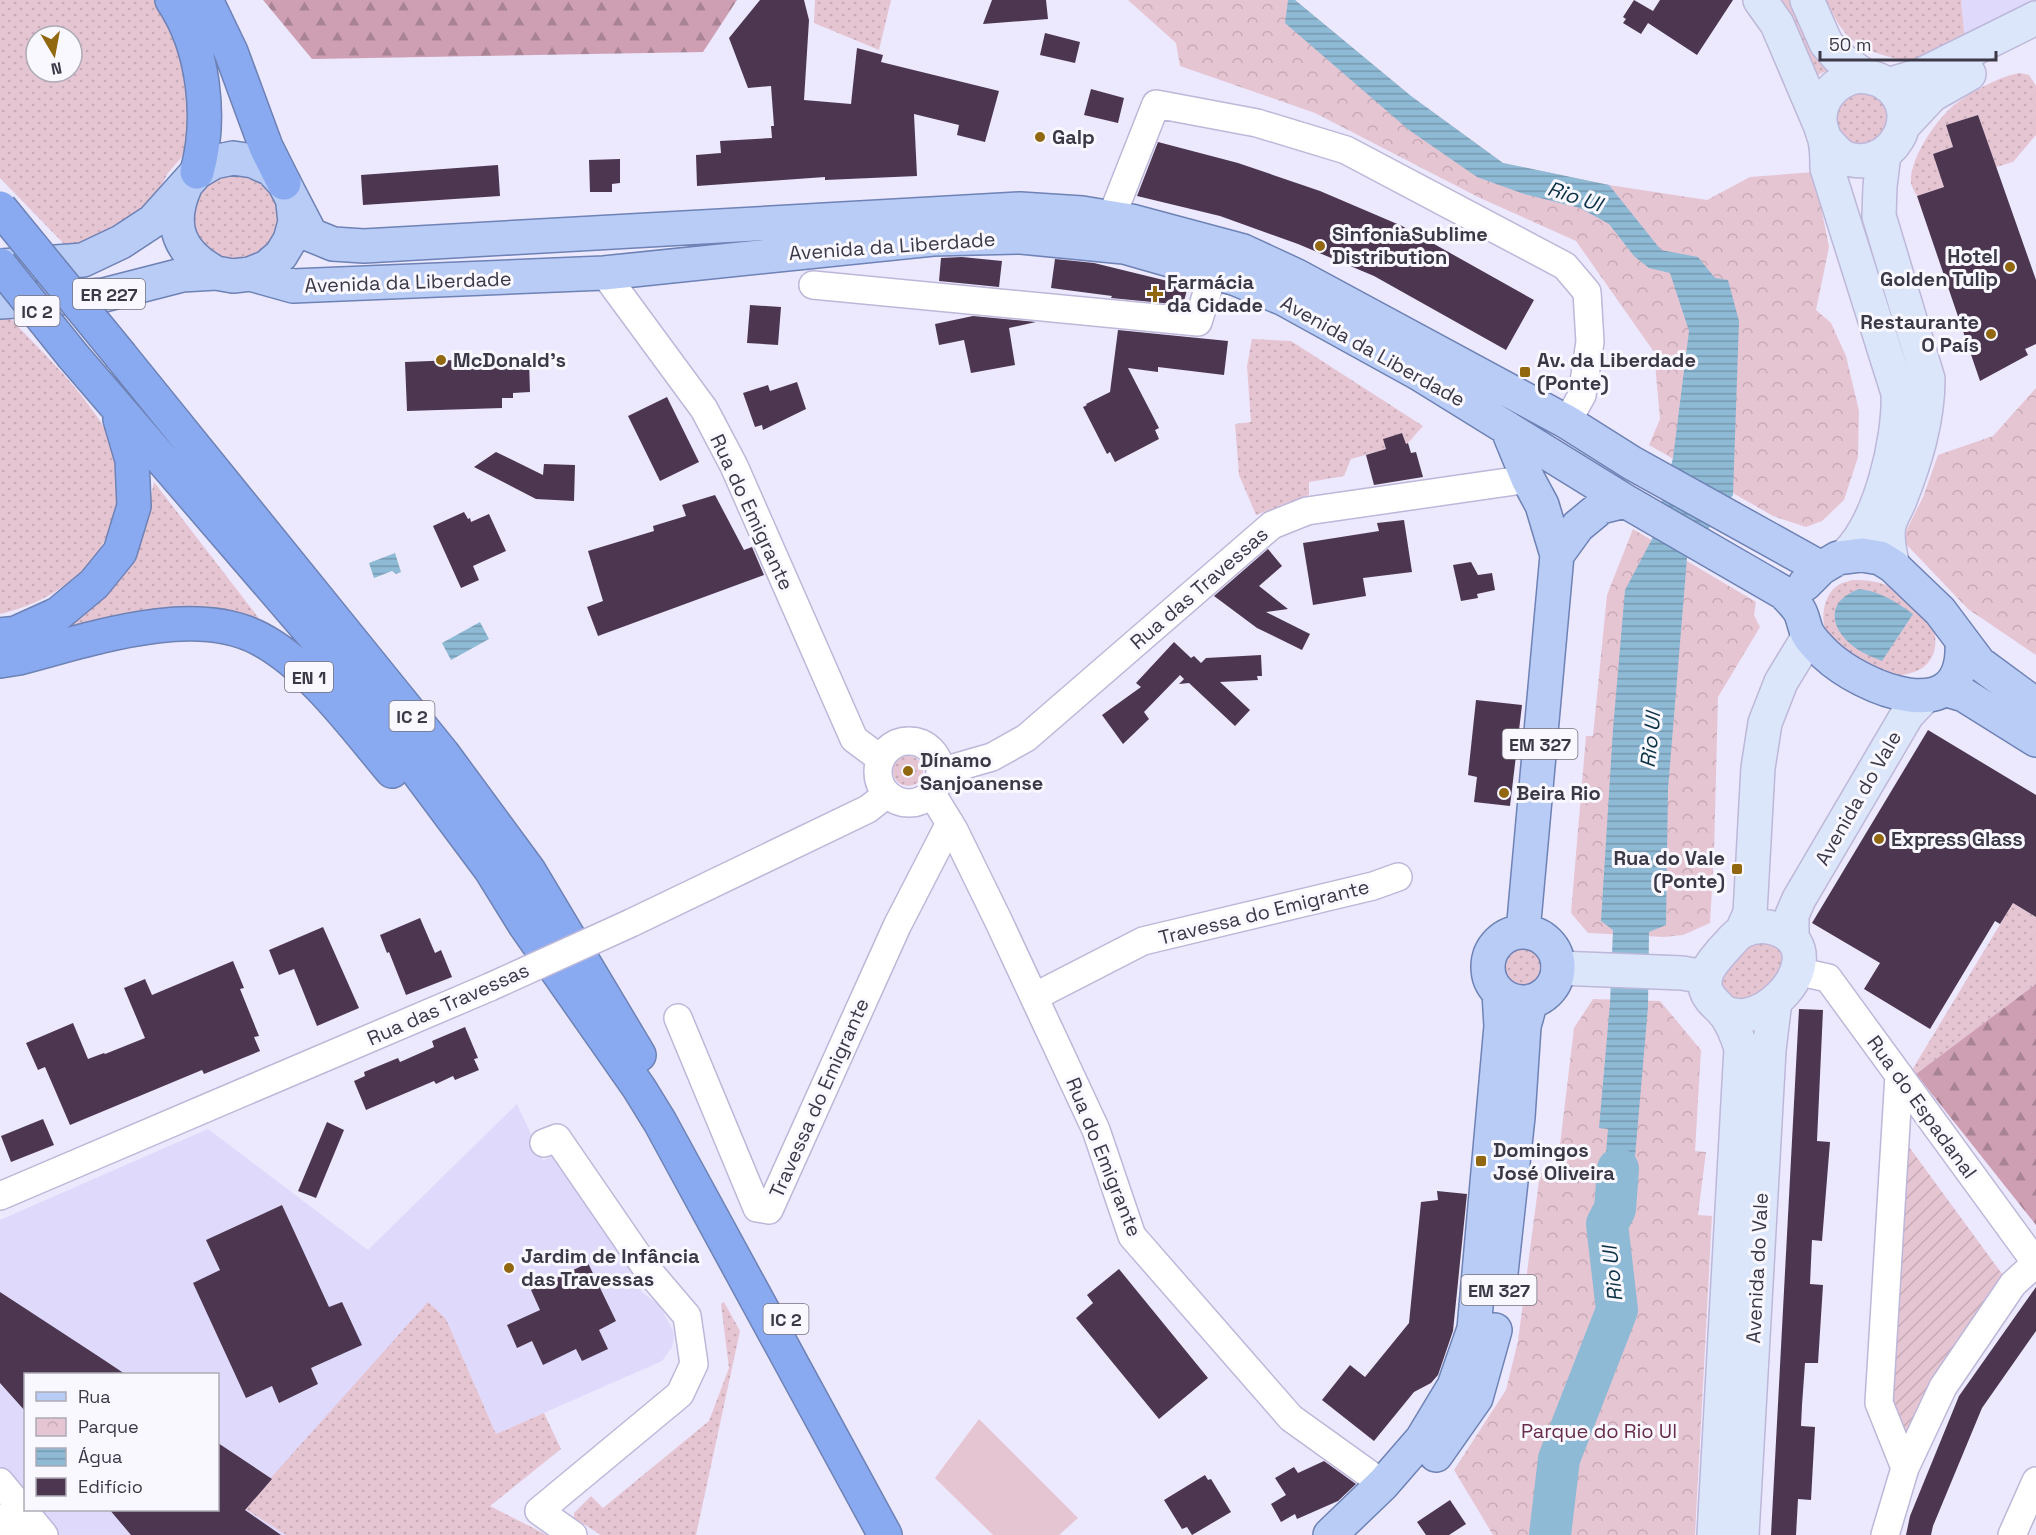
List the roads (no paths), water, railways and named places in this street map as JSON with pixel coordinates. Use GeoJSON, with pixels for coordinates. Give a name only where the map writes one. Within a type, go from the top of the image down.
{"type":"FeatureCollection","features":[{"type":"Feature","properties":{"kind":"highway"},"geometry":{"type":"LineString","coordinates":[[172,0],[182,15],[198,58],[204,103],[204,147],[191,179]]}},
{"type":"Feature","properties":{"kind":"highway"},"geometry":{"type":"LineString","coordinates":[[206,0],[231,52],[266,147],[289,194]]}},
{"type":"Feature","properties":{"kind":"highway","name":"IC 2"},"geometry":{"type":"LineString","coordinates":[[0,208],[443,754],[528,871],[666,1102],[906,1535]]}},
{"type":"Feature","properties":{"kind":"highway","name":"IC 2"},"geometry":{"type":"LineString","coordinates":[[0,265],[73,356],[333,658],[490,870],[660,1122],[885,1535]]}},
{"type":"Feature","properties":{"kind":"highway"},"geometry":{"type":"LineString","coordinates":[[0,635],[16,633],[58,614],[94,584],[120,552],[134,506],[132,460],[118,408]]}},
{"type":"Feature","properties":{"kind":"highway","name":"EN 1"},"geometry":{"type":"LineString","coordinates":[[0,661],[139,628],[186,623],[228,628],[260,638],[289,658],[328,695],[525,925]]}},
{"type":"Feature","properties":{"kind":"main road"},"geometry":{"type":"LineString","coordinates":[[1760,0],[1777,24],[1823,133],[1844,157],[1856,160],[1870,159],[1884,154],[1893,147],[1903,126],[1904,115],[1901,103],[1877,81],[1838,57],[1826,43],[1807,0]]}},
{"type":"Feature","properties":{"kind":"main road"},"geometry":{"type":"LineString","coordinates":[[1558,968],[1682,973],[1705,977],[1710,965],[1742,931],[1750,913],[1758,768],[1765,723],[1804,623],[1801,593],[1806,580],[1856,546],[1882,492],[1899,415],[1898,393],[1827,168],[1820,115],[1823,103],[1840,83],[1853,78],[1877,81],[1921,75],[2036,18]]}},
{"type":"Feature","properties":{"kind":"main road"},"geometry":{"type":"LineString","coordinates":[[1903,126],[1932,95],[2036,39]]}},
{"type":"Feature","properties":{"kind":"main road"},"geometry":{"type":"LineString","coordinates":[[1884,154],[1879,216],[1928,379],[1928,402],[1924,424],[1900,500],[1889,525],[1888,546],[1893,566]]}},
{"type":"Feature","properties":{"kind":"main road","name":"Avenida da Liberdade"},"geometry":{"type":"LineString","coordinates":[[0,265],[83,260],[121,242],[153,221],[191,179],[214,162],[233,158],[253,160],[271,169],[289,194],[311,235],[333,244],[364,246],[1020,209],[1131,221],[1243,251],[1297,276],[1567,422],[1632,463],[1750,529],[1833,562],[1862,555],[1880,558],[1893,566],[1940,610],[1962,643],[1979,663],[2036,705]]}},
{"type":"Feature","properties":{"kind":"main road"},"geometry":{"type":"LineString","coordinates":[[191,179],[178,203],[176,220],[180,237],[188,253],[201,265],[216,273]]}},
{"type":"Feature","properties":{"kind":"main road","name":"Avenida da Liberdade"},"geometry":{"type":"LineString","coordinates":[[0,302],[104,295],[182,275],[250,274],[267,267],[281,255],[290,240],[295,222],[289,194]]}},
{"type":"Feature","properties":{"kind":"main road","name":"Avenida da Liberdade"},"geometry":{"type":"LineString","coordinates":[[250,274],[292,286],[604,273],[933,239],[1021,237],[1124,248],[1236,279],[1284,299],[1418,373],[1625,501],[1784,593],[1825,654],[1848,672],[1879,688],[1964,695],[2036,741]]}},
{"type":"Feature","properties":{"kind":"main road"},"geometry":{"type":"LineString","coordinates":[[1507,428],[1528,479]]}},
{"type":"Feature","properties":{"kind":"main road","name":"EM 327"},"geometry":{"type":"LineString","coordinates":[[1330,1535],[1383,1484],[1422,1439],[1454,1386],[1474,1329],[1501,1026],[1499,993],[1488,973],[1488,960],[1493,949],[1501,940],[1511,934],[1523,932],[1557,555],[1542,505],[1528,479]]}},
{"type":"Feature","properties":{"kind":"main road"},"geometry":{"type":"LineString","coordinates":[[1557,555],[1578,526],[1601,507],[1625,501]]}},
{"type":"Feature","properties":{"kind":"main road"},"geometry":{"type":"LineString","coordinates":[[1935,694],[1956,680],[1961,670],[1962,643]]}},
{"type":"Feature","properties":{"kind":"main road","name":"Avenida do Vale"},"geometry":{"type":"LineString","coordinates":[[1796,971],[1799,962],[1798,950],[1792,938],[1792,915],[1798,899],[1907,715],[1935,694]]}},
{"type":"Feature","properties":{"kind":"main road"},"geometry":{"type":"LineString","coordinates":[[1742,931],[1761,926],[1778,928],[1792,938]]}},
{"type":"Feature","properties":{"kind":"main road"},"geometry":{"type":"LineString","coordinates":[[1499,993],[1509,1000],[1531,1001],[1542,997],[1556,979],[1558,968],[1551,947],[1544,939],[1523,932]]}},
{"type":"Feature","properties":{"kind":"main road"},"geometry":{"type":"LineString","coordinates":[[1724,1013],[1745,1016],[1760,1011],[1775,1001],[1792,981],[1796,971]]}},
{"type":"Feature","properties":{"kind":"main road","name":"Avenida do Vale"},"geometry":{"type":"LineString","coordinates":[[1705,977],[1706,990],[1736,1030],[1741,1048],[1714,1535]]}},
{"type":"Feature","properties":{"kind":"main road","name":"EM 327"},"geometry":{"type":"LineString","coordinates":[[1360,1535],[1439,1452],[1476,1398],[1494,1336],[1518,1118],[1524,1026],[1531,1001]]}},
{"type":"Feature","properties":{"kind":"main road","name":"Avenida do Vale"},"geometry":{"type":"LineString","coordinates":[[1742,1535],[1769,1050],[1775,1001]]}},
{"type":"Feature","properties":{"kind":"street"},"geometry":{"type":"LineString","coordinates":[[1111,218],[1156,104],[1257,123],[1346,150],[1565,266],[1587,292],[1590,342],[1582,395],[1567,422]]}},
{"type":"Feature","properties":{"kind":"street","name":"Rua do Emigrante"},"geometry":{"type":"LineString","coordinates":[[604,273],[704,410],[734,466],[854,739],[881,759],[884,753],[895,744],[909,741],[916,741],[934,753],[937,759],[936,783],[950,823],[1096,1130],[1132,1236],[1291,1418],[1383,1484]]}},
{"type":"Feature","properties":{"kind":"street"},"geometry":{"type":"LineString","coordinates":[[813,285],[1198,322],[1213,273]]}},
{"type":"Feature","properties":{"kind":"street","name":"Rua das Travessas"},"geometry":{"type":"LineString","coordinates":[[936,783],[1026,738],[1272,525],[1307,511],[1528,479]]}},
{"type":"Feature","properties":{"kind":"street"},"geometry":{"type":"LineString","coordinates":[[881,759],[878,778],[887,794],[899,801],[906,803],[920,801],[936,783]]}},
{"type":"Feature","properties":{"kind":"street","name":"Rua das Travessas"},"geometry":{"type":"LineString","coordinates":[[0,1196],[490,987],[631,923],[868,809],[887,794]]}},
{"type":"Feature","properties":{"kind":"street","name":"Travessa do Emigrante"},"geometry":{"type":"LineString","coordinates":[[678,1018],[756,1208],[769,1210],[897,926],[950,823]]}},
{"type":"Feature","properties":{"kind":"street","name":"Travessa do Emigrante"},"geometry":{"type":"LineString","coordinates":[[1034,997],[1143,941],[1373,886],[1398,877]]}},
{"type":"Feature","properties":{"kind":"street","name":"Rua do Espadanal"},"geometry":{"type":"LineString","coordinates":[[1796,971],[1828,978],[2036,1263]]}},
{"type":"Feature","properties":{"kind":"street"},"geometry":{"type":"LineString","coordinates":[[1899,1076],[1879,1403],[1905,1468]]}},
{"type":"Feature","properties":{"kind":"street"},"geometry":{"type":"LineString","coordinates":[[543,1143],[557,1138],[647,1269],[687,1316],[694,1364],[680,1394],[539,1511],[573,1535]]}},
{"type":"Feature","properties":{"kind":"street"},"geometry":{"type":"LineString","coordinates":[[1885,1535],[1905,1468],[1943,1387],[2013,1284],[2036,1263]]}},
{"type":"Feature","properties":{"kind":"street"},"geometry":{"type":"LineString","coordinates":[[2012,1535],[2036,1481]]}},
{"type":"Feature","properties":{"kind":"street"},"geometry":{"type":"LineString","coordinates":[[0,1482],[24,1511]]}},
{"type":"Feature","properties":{"kind":"street"},"geometry":{"type":"LineString","coordinates":[[24,1511],[44,1535]]}},
{"type":"Feature","properties":{"kind":"street"},"geometry":{"type":"LineString","coordinates":[[0,1518],[14,1535]]}},
{"type":"Feature","properties":{"kind":"water"},"geometry":{"type":"Polygon","coordinates":[[[1288,0],[1295,0],[1411,96],[1503,163],[1609,185],[1661,250],[1698,257],[1715,278],[1728,280],[1739,321],[1733,495],[1687,558],[1668,789],[1666,925],[1649,932],[1648,1007],[1629,1226],[1600,1223],[1608,1129],[1599,1128],[1610,1003],[1613,930],[1601,921],[1613,729],[1625,590],[1652,539],[1673,458],[1689,331],[1670,273],[1649,268],[1634,256],[1609,224],[1580,208],[1524,194],[1477,177],[1409,130],[1285,23],[1288,0]]]}},
{"type":"Feature","properties":{"kind":"water"},"geometry":{"type":"Polygon","coordinates":[[[395,553],[401,572],[396,574],[392,571],[374,578],[369,563],[395,553]]]}},
{"type":"Feature","properties":{"kind":"water"},"geometry":{"type":"Polygon","coordinates":[[[1859,589],[1894,601],[1913,614],[1882,661],[1850,644],[1837,628],[1835,610],[1839,602],[1859,589]]]}},
{"type":"Feature","properties":{"kind":"water"},"geometry":{"type":"Polygon","coordinates":[[[480,622],[489,639],[451,660],[442,643],[480,622]]]}},
{"type":"Feature","properties":{"kind":"waterway","name":"Rio Ul"},"geometry":{"type":"LineString","coordinates":[[1550,1535],[1559,1459],[1617,1310],[1607,1224],[1615,1209],[1618,1169]]}},
{"type":"Feature","properties":{"kind":"place","name":"Galp"},"geometry":{"type":"Point","coordinates":[1040,137]}},
{"type":"Feature","properties":{"kind":"place","name":"SinfoniaSublime Distribution"},"geometry":{"type":"Point","coordinates":[1320,246]}},
{"type":"Feature","properties":{"kind":"place","name":"Hotel Golden Tulip"},"geometry":{"type":"Point","coordinates":[2010,267]}},
{"type":"Feature","properties":{"kind":"place","name":"Farmácia da Cidade"},"geometry":{"type":"Point","coordinates":[1155,294]}},
{"type":"Feature","properties":{"kind":"place","name":"Restaurante O País"},"geometry":{"type":"Point","coordinates":[1991,334]}},
{"type":"Feature","properties":{"kind":"place","name":"McDonald's"},"geometry":{"type":"Point","coordinates":[441,360]}},
{"type":"Feature","properties":{"kind":"place","name":"Av. da Liberdade (Ponte)"},"geometry":{"type":"Point","coordinates":[1525,372]}},
{"type":"Feature","properties":{"kind":"place","name":"Dínamo Sanjoanense"},"geometry":{"type":"Point","coordinates":[908,771]}},
{"type":"Feature","properties":{"kind":"place","name":"Beira Rio"},"geometry":{"type":"Point","coordinates":[1504,793]}},
{"type":"Feature","properties":{"kind":"place","name":"Express Glass"},"geometry":{"type":"Point","coordinates":[1879,839]}},
{"type":"Feature","properties":{"kind":"place","name":"Rua do Vale (Ponte)"},"geometry":{"type":"Point","coordinates":[1737,869]}},
{"type":"Feature","properties":{"kind":"place","name":"Domingos José Oliveira"},"geometry":{"type":"Point","coordinates":[1481,1161]}},
{"type":"Feature","properties":{"kind":"place","name":"Jardim de Infância das Travessas"},"geometry":{"type":"Point","coordinates":[509,1268]}},
{"type":"Feature","properties":{"kind":"park label","name":"Parque do Rio Ul"},"geometry":{"type":"Point","coordinates":[1599,1431]}}]}
